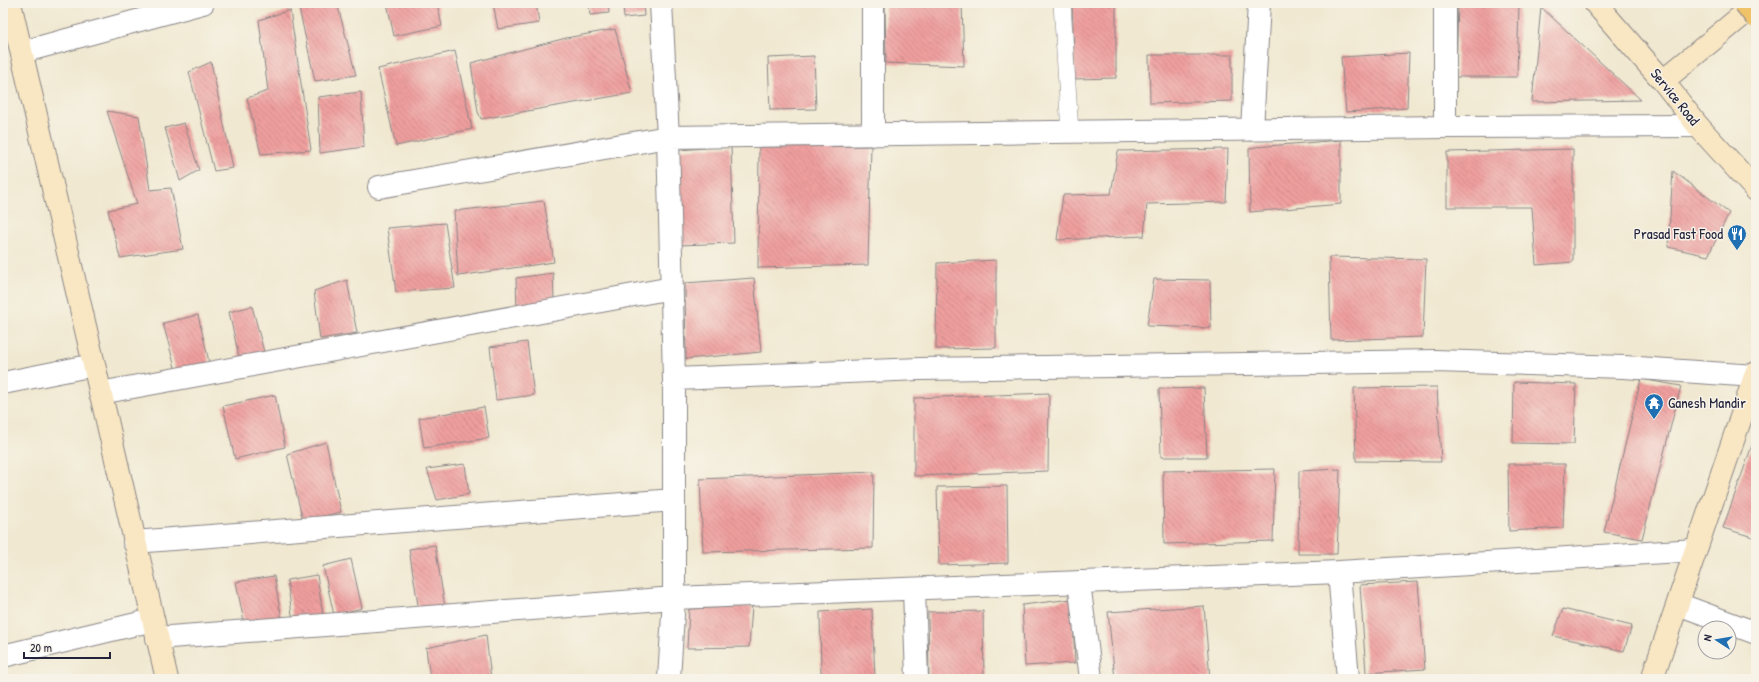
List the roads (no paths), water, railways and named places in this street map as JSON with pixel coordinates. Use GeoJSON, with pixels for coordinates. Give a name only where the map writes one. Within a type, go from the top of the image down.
{"type":"FeatureCollection","features":[{"type":"Feature","properties":{"kind":"main road"},"geometry":{"type":"LineString","coordinates":[[1745,3],[1756,17]]}},
{"type":"Feature","properties":{"kind":"street"},"geometry":{"type":"LineString","coordinates":[[10,3],[167,679]]}},
{"type":"Feature","properties":{"kind":"street"},"geometry":{"type":"LineString","coordinates":[[22,52],[203,3]]}},
{"type":"Feature","properties":{"kind":"street"},"geometry":{"type":"LineString","coordinates":[[660,3],[668,137],[674,379],[674,598],[669,679]]}},
{"type":"Feature","properties":{"kind":"street"},"geometry":{"type":"LineString","coordinates":[[873,3],[873,135]]}},
{"type":"Feature","properties":{"kind":"street"},"geometry":{"type":"LineString","coordinates":[[1252,130],[1259,3]]}},
{"type":"Feature","properties":{"kind":"street"},"geometry":{"type":"LineString","coordinates":[[1444,3],[1445,127]]}},
{"type":"Feature","properties":{"kind":"street","name":"Service Road"},"geometry":{"type":"LineString","coordinates":[[1595,3],[1663,81],[1698,126],[1756,190]]}},
{"type":"Feature","properties":{"kind":"street"},"geometry":{"type":"LineString","coordinates":[[1663,81],[1756,4]]}},
{"type":"Feature","properties":{"kind":"street"},"geometry":{"type":"LineString","coordinates":[[379,187],[668,137],[1445,127],[1698,126]]}},
{"type":"Feature","properties":{"kind":"street"},"geometry":{"type":"LineString","coordinates":[[100,393],[672,288]]}},
{"type":"Feature","properties":{"kind":"street"},"geometry":{"type":"LineString","coordinates":[[674,379],[920,369],[1435,361],[1624,366],[1755,375],[1652,679]]}},
{"type":"Feature","properties":{"kind":"street"},"geometry":{"type":"LineString","coordinates":[[3,383],[94,365]]}},
{"type":"Feature","properties":{"kind":"street"},"geometry":{"type":"LineString","coordinates":[[134,542],[674,500]]}},
{"type":"Feature","properties":{"kind":"street"},"geometry":{"type":"LineString","coordinates":[[5,653],[155,629],[674,598],[1339,572],[1696,550]]}},
{"type":"Feature","properties":{"kind":"street"},"geometry":{"type":"LineString","coordinates":[[1339,572],[1348,679]]}},
{"type":"Feature","properties":{"kind":"street"},"geometry":{"type":"LineString","coordinates":[[1079,582],[1091,679]]}},
{"type":"Feature","properties":{"kind":"street"},"geometry":{"type":"LineString","coordinates":[[914,589],[917,679]]}},
{"type":"Feature","properties":{"kind":"street"},"geometry":{"type":"LineString","coordinates":[[1678,604],[1756,633]]}},
{"type":"Feature","properties":{"kind":"lane"},"geometry":{"type":"LineString","coordinates":[[1062,3],[1070,132]]}},
{"type":"Feature","properties":{"kind":"place","name":"Prasad Fast Food"},"geometry":{"type":"Point","coordinates":[1737,251]}},
{"type":"Feature","properties":{"kind":"place","name":"Ganesh Mandir"},"geometry":{"type":"Point","coordinates":[1654,420]}}]}
